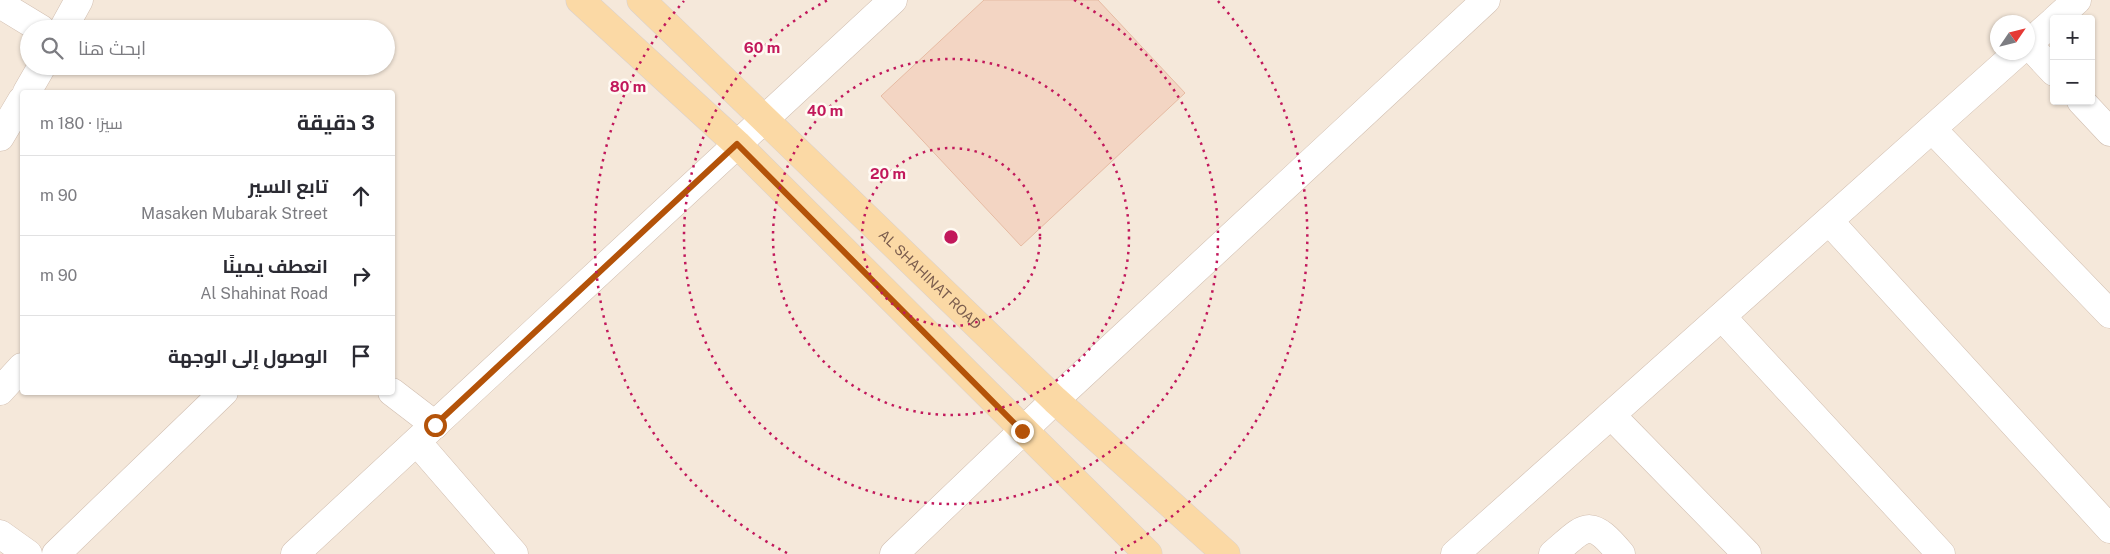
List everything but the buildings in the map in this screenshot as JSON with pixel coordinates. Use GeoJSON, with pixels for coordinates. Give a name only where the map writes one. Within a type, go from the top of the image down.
{"type":"FeatureCollection","features":[{"type":"Feature","properties":{"kind":"main road"},"geometry":{"type":"LineString","coordinates":[[580,0],[737,144],[1022,431],[1148,554]]}},
{"type":"Feature","properties":{"kind":"main road","name":"AL SHAHINAT ROAD"},"geometry":{"type":"LineString","coordinates":[[641,0],[763,120],[1055,400],[1225,554]]}},
{"type":"Feature","properties":{"kind":"street"},"geometry":{"type":"LineString","coordinates":[[68,20],[79,0]]}},
{"type":"Feature","properties":{"kind":"street"},"geometry":{"type":"LineString","coordinates":[[295,554],[893,0]]}},
{"type":"Feature","properties":{"kind":"street"},"geometry":{"type":"LineString","coordinates":[[894,554],[1055,400],[1486,0]]}},
{"type":"Feature","properties":{"kind":"street"},"geometry":{"type":"LineString","coordinates":[[2060,15],[2077,0]]}},
{"type":"Feature","properties":{"kind":"street"},"geometry":{"type":"LineString","coordinates":[[0,4],[26,20]]}},
{"type":"Feature","properties":{"kind":"street"},"geometry":{"type":"LineString","coordinates":[[2035,38],[2050,24]]}},
{"type":"Feature","properties":{"kind":"street"},"geometry":{"type":"LineString","coordinates":[[2035,52],[2050,68]]}},
{"type":"Feature","properties":{"kind":"street"},"geometry":{"type":"LineString","coordinates":[[1455,554],[2009,60]]}},
{"type":"Feature","properties":{"kind":"street"},"geometry":{"type":"LineString","coordinates":[[29,90],[37,75]]}},
{"type":"Feature","properties":{"kind":"street"},"geometry":{"type":"LineString","coordinates":[[2086,105],[2110,132]]}},
{"type":"Feature","properties":{"kind":"street"},"geometry":{"type":"LineString","coordinates":[[0,137],[20,107]]}},
{"type":"Feature","properties":{"kind":"street"},"geometry":{"type":"LineString","coordinates":[[1932,129],[2110,314]]}},
{"type":"Feature","properties":{"kind":"street"},"geometry":{"type":"LineString","coordinates":[[1829,221],[2110,529]]}},
{"type":"Feature","properties":{"kind":"street"},"geometry":{"type":"LineString","coordinates":[[1722,316],[1941,554]]}},
{"type":"Feature","properties":{"kind":"street"},"geometry":{"type":"LineString","coordinates":[[0,391],[20,369]]}},
{"type":"Feature","properties":{"kind":"street"},"geometry":{"type":"LineString","coordinates":[[56,554],[221,395]]}},
{"type":"Feature","properties":{"kind":"street"},"geometry":{"type":"LineString","coordinates":[[394,395],[426,434],[514,554]]}},
{"type":"Feature","properties":{"kind":"street"},"geometry":{"type":"LineString","coordinates":[[1611,415],[1747,554]]}},
{"type":"Feature","properties":{"kind":"street"},"geometry":{"type":"LineString","coordinates":[[1553,554],[1576,534],[1583,530],[1592,529],[1600,531],[1621,554]]}},
{"type":"Feature","properties":{"kind":"street"},"geometry":{"type":"LineString","coordinates":[[0,534],[28,554]]}},
{"type":"Feature","properties":{"kind":"shaded area"},"geometry":{"type":"Polygon","coordinates":[[[0,0],[2110,0],[2110,554],[0,554],[0,0]]]}},
{"type":"Feature","properties":{"kind":"route"},"geometry":{"type":"LineString","coordinates":[[435,425],[737,144],[1022,431]]}}]}
